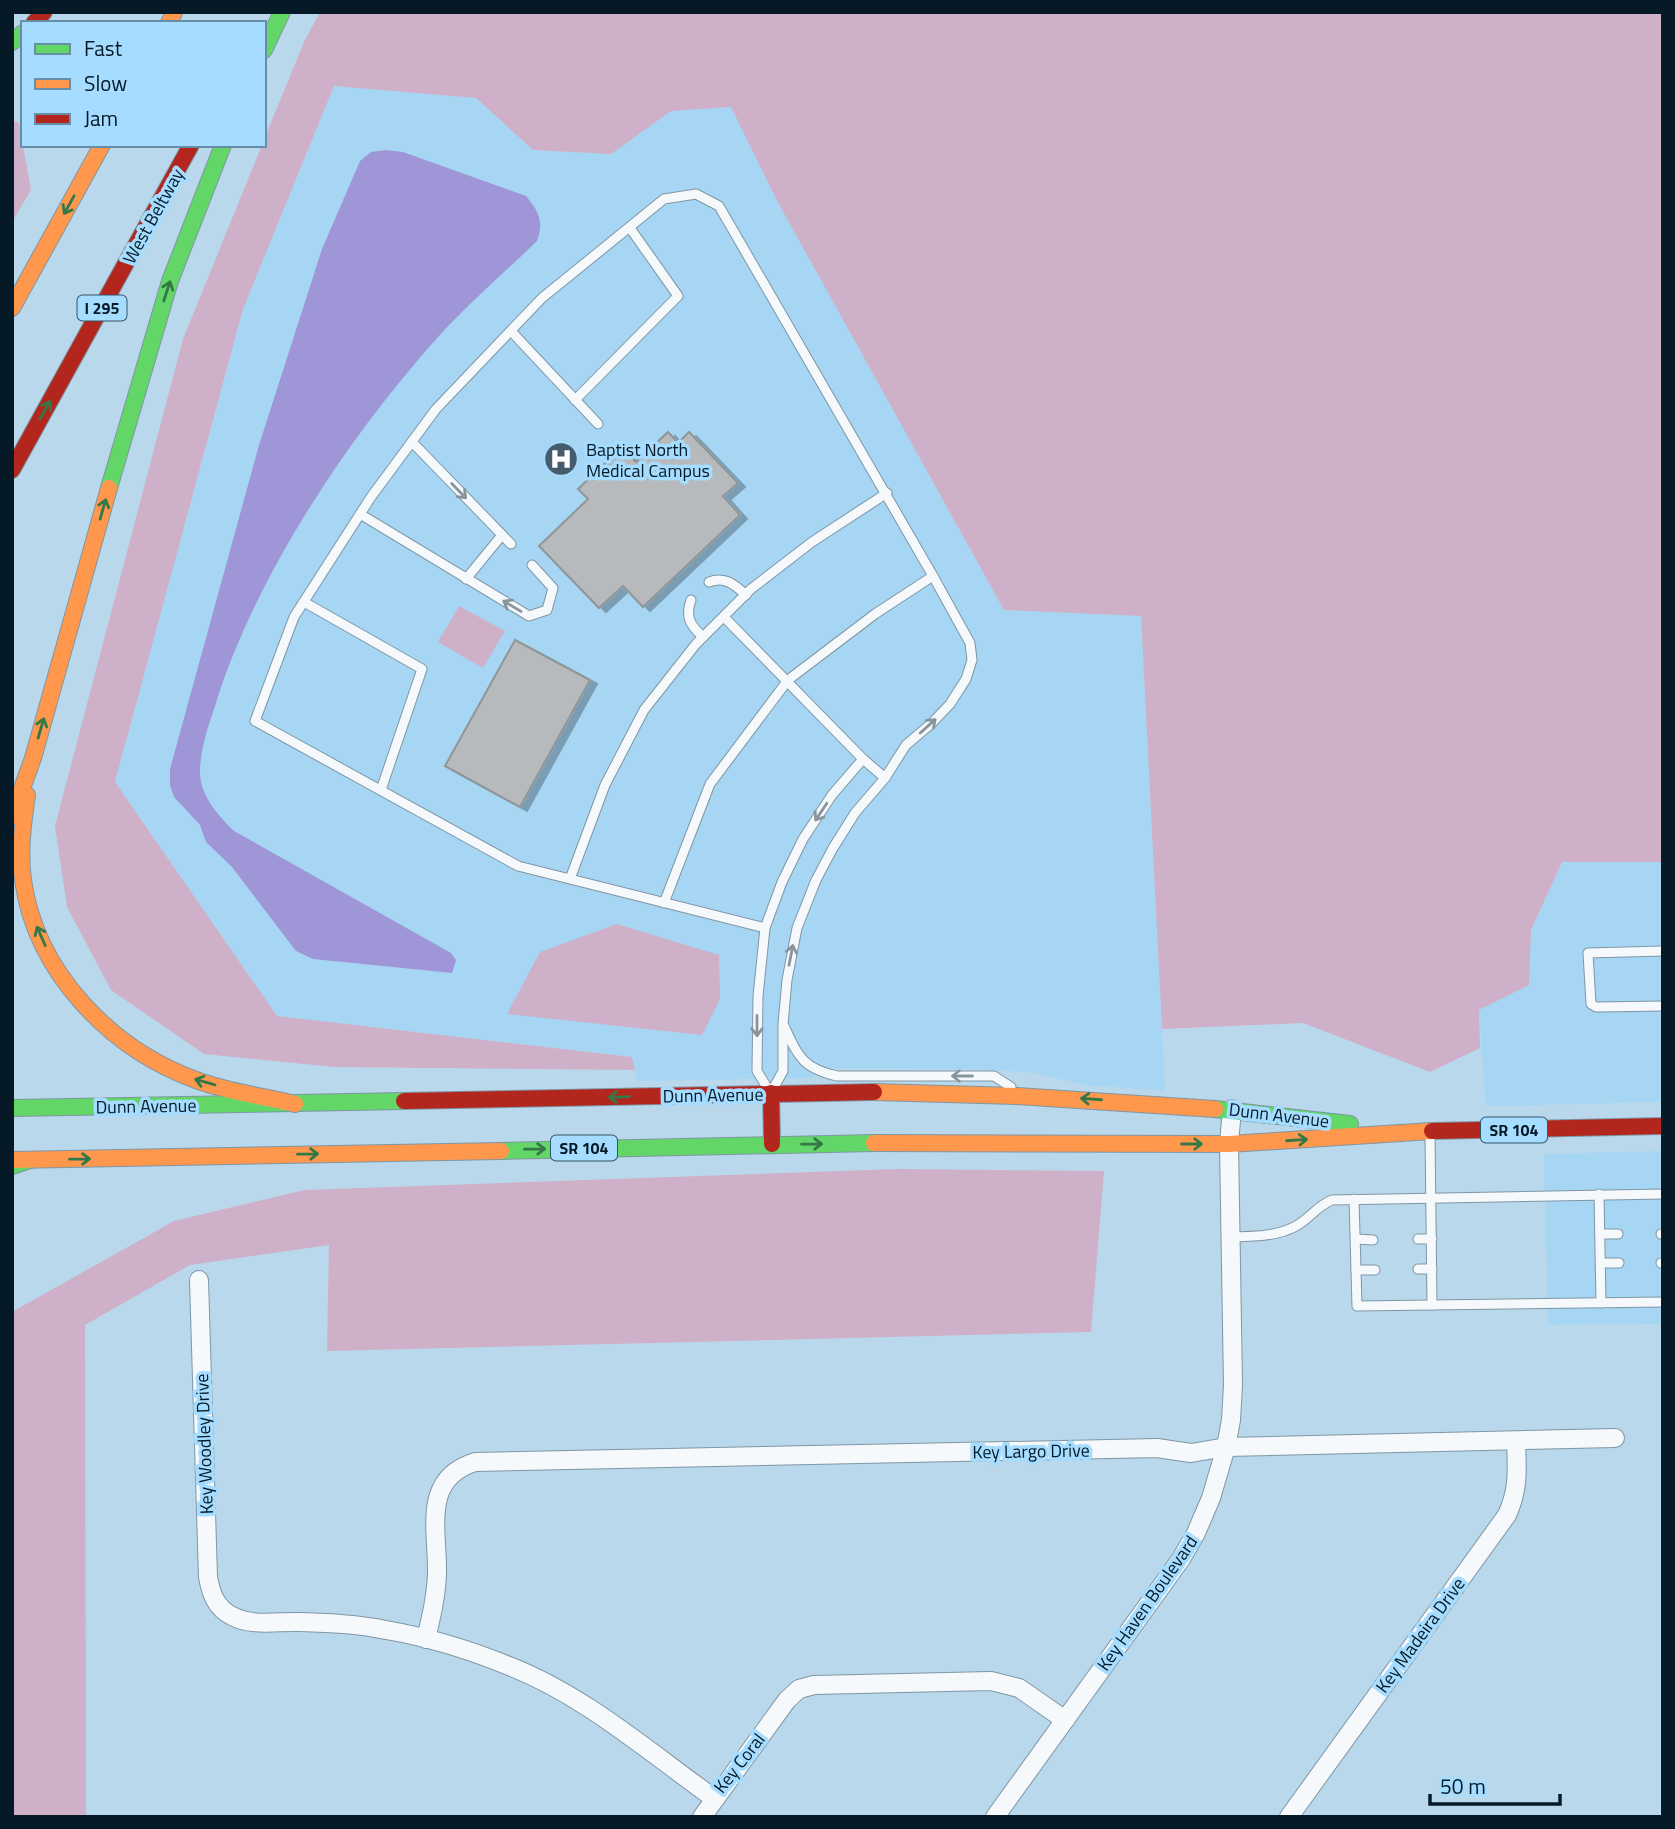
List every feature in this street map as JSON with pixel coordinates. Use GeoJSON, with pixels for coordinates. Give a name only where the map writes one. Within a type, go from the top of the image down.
{"type":"FeatureCollection","features":[{"type":"Feature","properties":{"kind":"main road"},"geometry":{"type":"LineString","coordinates":[[266,46],[282,12]]}},
{"type":"Feature","properties":{"kind":"main road"},"geometry":{"type":"LineString","coordinates":[[12,309],[101,147]]}},
{"type":"Feature","properties":{"kind":"main road","name":"West Beltway"},"geometry":{"type":"LineString","coordinates":[[12,470],[190,147]]}},
{"type":"Feature","properties":{"kind":"main road"},"geometry":{"type":"LineString","coordinates":[[12,816],[33,758],[148,351],[170,281],[222,147]]}},
{"type":"Feature","properties":{"kind":"main road"},"geometry":{"type":"LineString","coordinates":[[33,758],[22,833],[25,888],[34,922],[45,946],[60,975],[78,1000],[98,1023],[125,1044],[160,1064],[196,1080],[295,1104]]}},
{"type":"Feature","properties":{"kind":"main road","name":"Dunn Avenue"},"geometry":{"type":"LineString","coordinates":[[12,1108],[906,1091],[1025,1095],[1232,1109],[1411,1132]]}},
{"type":"Feature","properties":{"kind":"main road"},"geometry":{"type":"LineString","coordinates":[[771,1093],[772,1144]]}},
{"type":"Feature","properties":{"kind":"main road","name":"Dunn Avenue"},"geometry":{"type":"LineString","coordinates":[[12,1160],[772,1144],[1229,1144],[1411,1132],[1663,1126]]}},
{"type":"Feature","properties":{"kind":"main road"},"geometry":{"type":"LineString","coordinates":[[12,1166],[30,1160]]}},
{"type":"Feature","properties":{"kind":"street","name":"Key Haven Boulevard"},"geometry":{"type":"LineString","coordinates":[[995,1817],[1181,1559],[1211,1498],[1226,1447],[1233,1385],[1229,1144],[1232,1109]]}},
{"type":"Feature","properties":{"kind":"street","name":"Key Woodley Drive"},"geometry":{"type":"LineString","coordinates":[[199,1280],[208,1577],[211,1594],[219,1606]]}},
{"type":"Feature","properties":{"kind":"street","name":"Key Largo Drive"},"geometry":{"type":"LineString","coordinates":[[426,1639],[434,1608],[437,1575],[436,1510],[440,1489],[450,1474],[475,1462],[1157,1448],[1191,1453],[1226,1447],[1615,1438]]}},
{"type":"Feature","properties":{"kind":"street","name":"Key Madeira Drive"},"geometry":{"type":"LineString","coordinates":[[1289,1817],[1507,1514],[1515,1498],[1517,1485],[1516,1442]]}},
{"type":"Feature","properties":{"kind":"street","name":"Key Coral"},"geometry":{"type":"LineString","coordinates":[[219,1606],[232,1617],[250,1622],[339,1623],[385,1630],[426,1639],[510,1666],[601,1716],[715,1799],[787,1700],[799,1689],[814,1685],[990,1681],[1019,1688],[1065,1720]]}},
{"type":"Feature","properties":{"kind":"street"},"geometry":{"type":"LineString","coordinates":[[702,1817],[715,1799]]}},
{"type":"Feature","properties":{"kind":"lane"},"geometry":{"type":"LineString","coordinates":[[765,928],[517,866],[255,721],[294,617],[360,514],[436,409],[542,298],[664,199],[696,194],[719,206],[887,493],[970,643],[972,660],[966,679],[942,714],[906,746],[885,778],[855,813],[832,848],[816,880],[797,928],[787,980],[783,1071],[771,1093],[757,1071],[758,996],[765,928],[782,882],[803,839],[832,795],[863,759]]}},
{"type":"Feature","properties":{"kind":"lane"},"geometry":{"type":"LineString","coordinates":[[575,400],[678,296],[630,228]]}},
{"type":"Feature","properties":{"kind":"lane"},"geometry":{"type":"LineString","coordinates":[[511,331],[598,424]]}},
{"type":"Feature","properties":{"kind":"lane"},"geometry":{"type":"LineString","coordinates":[[412,442],[510,544]]}},
{"type":"Feature","properties":{"kind":"lane"},"geometry":{"type":"LineString","coordinates":[[570,879],[605,785],[644,710],[703,637],[746,595],[812,542],[887,493]]}},
{"type":"Feature","properties":{"kind":"lane"},"geometry":{"type":"LineString","coordinates":[[360,514],[529,616],[547,610],[553,588],[532,565]]}},
{"type":"Feature","properties":{"kind":"lane"},"geometry":{"type":"LineString","coordinates":[[466,579],[502,535]]}},
{"type":"Feature","properties":{"kind":"lane"},"geometry":{"type":"LineString","coordinates":[[664,902],[710,784],[788,681],[875,614],[933,576]]}},
{"type":"Feature","properties":{"kind":"lane"},"geometry":{"type":"LineString","coordinates":[[709,582],[717,579],[728,581],[746,595]]}},
{"type":"Feature","properties":{"kind":"lane"},"geometry":{"type":"LineString","coordinates":[[691,600],[688,619],[691,627],[703,637]]}},
{"type":"Feature","properties":{"kind":"lane"},"geometry":{"type":"LineString","coordinates":[[304,602],[422,669],[381,790]]}},
{"type":"Feature","properties":{"kind":"lane"},"geometry":{"type":"LineString","coordinates":[[724,617],[863,759],[885,778]]}},
{"type":"Feature","properties":{"kind":"lane"},"geometry":{"type":"LineString","coordinates":[[1663,951],[1588,953],[1591,1004],[1596,1007],[1663,1006]]}},
{"type":"Feature","properties":{"kind":"lane"},"geometry":{"type":"LineString","coordinates":[[783,1024],[796,1054],[810,1068],[821,1073],[837,1076],[994,1076],[1025,1095]]}},
{"type":"Feature","properties":{"kind":"lane"},"geometry":{"type":"LineString","coordinates":[[1430,1132],[1432,1306]]}},
{"type":"Feature","properties":{"kind":"lane"},"geometry":{"type":"LineString","coordinates":[[1599,1194],[1601,1303]]}},
{"type":"Feature","properties":{"kind":"lane"},"geometry":{"type":"LineString","coordinates":[[1230,1237],[1271,1235],[1297,1226],[1320,1205],[1332,1200],[1663,1194]]}},
{"type":"Feature","properties":{"kind":"lane"},"geometry":{"type":"LineString","coordinates":[[1354,1199],[1357,1306],[1663,1301]]}},
{"type":"Feature","properties":{"kind":"lane"},"geometry":{"type":"LineString","coordinates":[[1600,1234],[1618,1234]]}},
{"type":"Feature","properties":{"kind":"lane"},"geometry":{"type":"LineString","coordinates":[[1356,1239],[1373,1240]]}},
{"type":"Feature","properties":{"kind":"lane"},"geometry":{"type":"LineString","coordinates":[[1418,1239],[1432,1239]]}},
{"type":"Feature","properties":{"kind":"lane"},"geometry":{"type":"LineString","coordinates":[[1601,1264],[1619,1264]]}},
{"type":"Feature","properties":{"kind":"lane"},"geometry":{"type":"LineString","coordinates":[[1418,1269],[1432,1269]]}},
{"type":"Feature","properties":{"kind":"lane"},"geometry":{"type":"LineString","coordinates":[[1356,1270],[1375,1270]]}},
{"type":"Feature","properties":{"kind":"shaded area"},"geometry":{"type":"Polygon","coordinates":[[[320,12],[1663,12],[1663,862],[1562,862],[1531,930],[1529,985],[1479,1010],[1480,1048],[1430,1072],[1303,1023],[1162,1029],[1141,616],[1004,610],[776,199],[731,107],[671,111],[611,154],[533,150],[476,98],[334,86],[243,309],[115,782],[277,1016],[632,1057],[635,1070],[334,1067],[204,1054],[111,990],[67,907],[55,826],[183,339],[261,147],[266,147],[266,134],[305,40],[320,12]]]}},
{"type":"Feature","properties":{"kind":"shaded area","name":"Baptist North Medical Campus"},"geometry":{"type":"Polygon","coordinates":[[[334,86],[476,98],[533,150],[611,154],[671,111],[731,107],[776,199],[1004,610],[1141,616],[1165,1091],[1086,1085],[1029,1072],[966,1069],[826,1068],[812,1078],[637,1081],[632,1057],[277,1016],[115,782],[243,309],[334,86]]]}},
{"type":"Feature","properties":{"kind":"shaded area"},"geometry":{"type":"Polygon","coordinates":[[[12,120],[19,123],[21,147],[23,147],[31,190],[12,222],[12,120]]]}},
{"type":"Feature","properties":{"kind":"shaded area"},"geometry":{"type":"Polygon","coordinates":[[[371,152],[403,152],[526,196],[539,217],[537,241],[431,345],[366,425],[305,515],[277,562],[232,659],[207,730],[200,773],[207,798],[234,831],[451,953],[456,960],[452,973],[313,959],[296,951],[232,867],[206,842],[200,825],[174,797],[170,785],[170,769],[259,445],[322,249],[360,161],[371,152]]]}},
{"type":"Feature","properties":{"kind":"shaded area"},"geometry":{"type":"Polygon","coordinates":[[[459,606],[505,631],[483,668],[438,642],[459,606]]]}},
{"type":"Feature","properties":{"kind":"shaded area"},"geometry":{"type":"Polygon","coordinates":[[[1562,862],[1663,862],[1663,1102],[1486,1106],[1479,1010],[1529,985],[1531,930],[1562,862]]]}},
{"type":"Feature","properties":{"kind":"shaded area"},"geometry":{"type":"Polygon","coordinates":[[[617,924],[719,955],[720,999],[702,1035],[507,1014],[540,952],[617,924]]]}},
{"type":"Feature","properties":{"kind":"shaded area"},"geometry":{"type":"Polygon","coordinates":[[[1663,1151],[1663,1324],[1548,1325],[1544,1154],[1663,1151]]]}},
{"type":"Feature","properties":{"kind":"shaded area"},"geometry":{"type":"Polygon","coordinates":[[[899,1169],[1104,1171],[1091,1332],[327,1351],[329,1245],[190,1265],[85,1325],[86,1817],[12,1817],[12,1312],[174,1221],[305,1190],[899,1169]]]}},
{"type":"Feature","properties":{"kind":"building"},"geometry":{"type":"Polygon","coordinates":[[[668,432],[678,443],[689,432],[738,483],[723,496],[740,515],[643,607],[623,586],[599,608],[539,546],[588,499],[578,489],[622,447],[636,462],[668,432]]]}},
{"type":"Feature","properties":{"kind":"building"},"geometry":{"type":"Polygon","coordinates":[[[515,640],[590,680],[520,807],[445,766],[515,640]]]}},
{"type":"Feature","properties":{"kind":"traffic: fast"},"geometry":{"type":"LineString","coordinates":[[266,46],[282,12]]}},
{"type":"Feature","properties":{"kind":"traffic: fast"},"geometry":{"type":"LineString","coordinates":[[12,42],[21,35]]}},
{"type":"Feature","properties":{"kind":"traffic: fast"},"geometry":{"type":"LineString","coordinates":[[109,488],[170,281],[222,147]]}},
{"type":"Feature","properties":{"kind":"traffic: fast"},"geometry":{"type":"LineString","coordinates":[[12,1108],[404,1101]]}},
{"type":"Feature","properties":{"kind":"traffic: fast"},"geometry":{"type":"LineString","coordinates":[[1215,1109],[1350,1124]]}},
{"type":"Feature","properties":{"kind":"traffic: fast"},"geometry":{"type":"LineString","coordinates":[[501,1151],[874,1143]]}},
{"type":"Feature","properties":{"kind":"traffic: fast"},"geometry":{"type":"LineString","coordinates":[[12,1166],[30,1160]]}},
{"type":"Feature","properties":{"kind":"traffic: slow"},"geometry":{"type":"LineString","coordinates":[[170,21],[174,12]]}},
{"type":"Feature","properties":{"kind":"traffic: slow"},"geometry":{"type":"LineString","coordinates":[[12,308],[101,147]]}},
{"type":"Feature","properties":{"kind":"traffic: slow"},"geometry":{"type":"LineString","coordinates":[[12,816],[33,758],[109,488]]}},
{"type":"Feature","properties":{"kind":"traffic: slow"},"geometry":{"type":"LineString","coordinates":[[27,795],[21,859],[31,914],[44,946],[61,976],[82,1003],[107,1028],[135,1049],[165,1066],[208,1084],[295,1104]]}},
{"type":"Feature","properties":{"kind":"traffic: slow"},"geometry":{"type":"LineString","coordinates":[[874,1092],[1017,1096],[1215,1109]]}},
{"type":"Feature","properties":{"kind":"traffic: slow"},"geometry":{"type":"LineString","coordinates":[[874,1143],[1229,1144],[1432,1131]]}},
{"type":"Feature","properties":{"kind":"traffic: slow"},"geometry":{"type":"LineString","coordinates":[[12,1160],[501,1151]]}},
{"type":"Feature","properties":{"kind":"traffic: jam"},"geometry":{"type":"LineString","coordinates":[[36,21],[44,12]]}},
{"type":"Feature","properties":{"kind":"traffic: jam"},"geometry":{"type":"LineString","coordinates":[[12,470],[190,147]]}},
{"type":"Feature","properties":{"kind":"traffic: jam"},"geometry":{"type":"LineString","coordinates":[[404,1101],[874,1092]]}},
{"type":"Feature","properties":{"kind":"traffic: jam"},"geometry":{"type":"LineString","coordinates":[[771,1093],[772,1144]]}},
{"type":"Feature","properties":{"kind":"traffic: jam"},"geometry":{"type":"LineString","coordinates":[[1432,1131],[1663,1126]]}},
{"type":"Feature","properties":{"kind":"place","name":"Baptist North Medical Campus"},"geometry":{"type":"Point","coordinates":[561,459]}}]}
